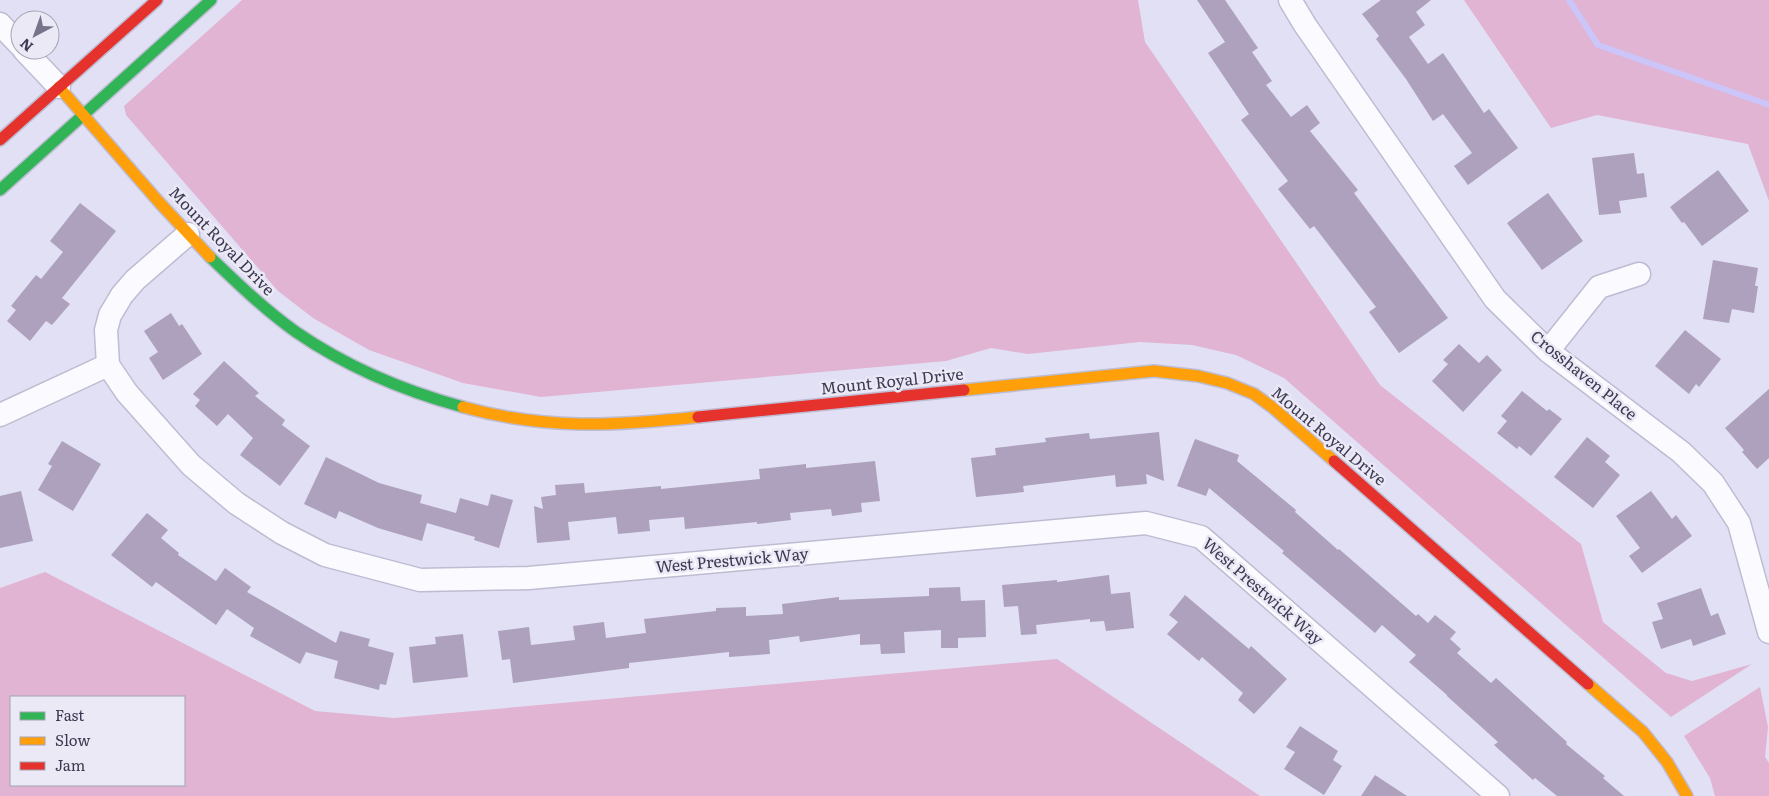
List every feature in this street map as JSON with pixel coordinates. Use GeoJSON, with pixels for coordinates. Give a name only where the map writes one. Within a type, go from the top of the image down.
{"type":"FeatureCollection","features":[{"type":"Feature","properties":{"kind":"street"},"geometry":{"type":"LineString","coordinates":[[0,140],[157,0]]}},
{"type":"Feature","properties":{"kind":"street"},"geometry":{"type":"LineString","coordinates":[[0,190],[211,0]]}},
{"type":"Feature","properties":{"kind":"street","name":"Crosshaven Place"},"geometry":{"type":"LineString","coordinates":[[1290,0],[1305,25],[1495,299],[1548,351],[1681,452],[1713,483],[1738,523],[1769,632]]}},
{"type":"Feature","properties":{"kind":"street"},"geometry":{"type":"LineString","coordinates":[[0,24],[10,34]]}},
{"type":"Feature","properties":{"kind":"street"},"geometry":{"type":"LineString","coordinates":[[33,60],[59,87]]}},
{"type":"Feature","properties":{"kind":"street","name":"Mount Royal Drive"},"geometry":{"type":"LineString","coordinates":[[59,87],[188,234],[232,279],[265,309],[296,333],[330,354],[367,373],[440,401],[536,421],[597,425],[643,423],[1154,371],[1187,372],[1238,387],[1265,401],[1290,422],[1642,732],[1663,755],[1687,796]]}},
{"type":"Feature","properties":{"kind":"street"},"geometry":{"type":"LineString","coordinates":[[0,415],[108,365],[106,330],[110,315],[122,295],[135,280],[188,234]]}},
{"type":"Feature","properties":{"kind":"street"},"geometry":{"type":"LineString","coordinates":[[1548,351],[1599,287],[1639,274]]}},
{"type":"Feature","properties":{"kind":"street","name":"West Prestwick Way"},"geometry":{"type":"LineString","coordinates":[[108,365],[127,393],[191,465],[236,503],[282,533],[325,555],[420,580],[529,578],[1146,523],[1201,537],[1498,796]]}},
{"type":"Feature","properties":{"kind":"shaded area"},"geometry":{"type":"Polygon","coordinates":[[[242,0],[1138,0],[1145,42],[1380,385],[1581,544],[1603,622],[1666,673],[1692,681],[1752,664],[1671,717],[1284,378],[1236,355],[1192,345],[1140,342],[1028,354],[991,348],[946,361],[541,397],[463,383],[369,350],[313,318],[278,291],[126,115],[124,106],[242,0]]]}},
{"type":"Feature","properties":{"kind":"shaded area"},"geometry":{"type":"Polygon","coordinates":[[[1464,0],[1769,0],[1769,201],[1748,144],[1597,115],[1551,128],[1464,0]]]}},
{"type":"Feature","properties":{"kind":"shaded area"},"geometry":{"type":"Polygon","coordinates":[[[45,572],[315,711],[394,718],[1057,659],[1260,796],[0,796],[0,588],[45,572]]]}},
{"type":"Feature","properties":{"kind":"shaded area"},"geometry":{"type":"Polygon","coordinates":[[[1760,687],[1768,727],[1765,757],[1769,763],[1769,796],[1715,796],[1710,778],[1684,736],[1760,687]]]}},
{"type":"Feature","properties":{"kind":"building"},"geometry":{"type":"Polygon","coordinates":[[[1197,0],[1225,0],[1258,48],[1252,52],[1272,81],[1266,85],[1291,117],[1307,105],[1320,123],[1310,131],[1358,190],[1354,193],[1448,318],[1399,353],[1369,312],[1376,307],[1314,226],[1310,229],[1278,189],[1288,181],[1241,120],[1249,114],[1208,53],[1225,42],[1197,0]]]}},
{"type":"Feature","properties":{"kind":"building"},"geometry":{"type":"Polygon","coordinates":[[[1381,0],[1431,0],[1416,12],[1425,25],[1409,37],[1428,64],[1443,53],[1484,113],[1489,109],[1518,148],[1468,185],[1454,166],[1472,153],[1443,114],[1433,121],[1406,79],[1376,39],[1379,36],[1362,14],[1381,0]]]}},
{"type":"Feature","properties":{"kind":"building"},"geometry":{"type":"Polygon","coordinates":[[[1634,153],[1637,174],[1644,173],[1647,197],[1619,201],[1621,213],[1599,215],[1592,158],[1634,153]]]}},
{"type":"Feature","properties":{"kind":"building"},"geometry":{"type":"Polygon","coordinates":[[[1718,170],[1749,211],[1702,246],[1670,207],[1718,170]]]}},
{"type":"Feature","properties":{"kind":"building"},"geometry":{"type":"Polygon","coordinates":[[[1548,193],[1583,241],[1542,270],[1507,223],[1548,193]]]}},
{"type":"Feature","properties":{"kind":"building"},"geometry":{"type":"Polygon","coordinates":[[[80,203],[116,231],[62,298],[70,304],[52,325],[46,321],[30,341],[7,321],[16,310],[11,306],[36,275],[41,279],[63,252],[50,241],[80,203]]]}},
{"type":"Feature","properties":{"kind":"building"},"geometry":{"type":"Polygon","coordinates":[[[1713,260],[1758,268],[1755,286],[1758,286],[1754,313],[1732,309],[1729,323],[1703,319],[1713,260]]]}},
{"type":"Feature","properties":{"kind":"building"},"geometry":{"type":"Polygon","coordinates":[[[171,313],[179,326],[182,324],[202,354],[163,380],[149,358],[158,352],[144,331],[171,313]]]}},
{"type":"Feature","properties":{"kind":"building"},"geometry":{"type":"Polygon","coordinates":[[[1685,330],[1721,359],[1699,387],[1696,384],[1689,394],[1655,366],[1685,330]]]}},
{"type":"Feature","properties":{"kind":"building"},"geometry":{"type":"Polygon","coordinates":[[[1459,344],[1479,363],[1487,355],[1502,370],[1463,412],[1432,381],[1448,364],[1443,360],[1459,344]]]}},
{"type":"Feature","properties":{"kind":"building"},"geometry":{"type":"Polygon","coordinates":[[[224,361],[259,393],[255,396],[285,420],[282,425],[310,446],[280,486],[240,455],[253,438],[228,414],[217,426],[195,406],[200,400],[193,394],[224,361]]]}},
{"type":"Feature","properties":{"kind":"building"},"geometry":{"type":"Polygon","coordinates":[[[1769,389],[1769,458],[1757,469],[1725,428],[1769,389]]]}},
{"type":"Feature","properties":{"kind":"building"},"geometry":{"type":"Polygon","coordinates":[[[1522,391],[1547,411],[1549,409],[1562,419],[1531,456],[1519,446],[1517,449],[1497,433],[1507,421],[1501,416],[1522,391]]]}},
{"type":"Feature","properties":{"kind":"building"},"geometry":{"type":"Polygon","coordinates":[[[1159,432],[1164,481],[1146,474],[1147,484],[1116,487],[1115,475],[1023,486],[1024,492],[976,497],[971,458],[996,455],[995,448],[1046,442],[1045,438],[1089,433],[1090,439],[1159,432]]]}},
{"type":"Feature","properties":{"kind":"building"},"geometry":{"type":"Polygon","coordinates":[[[1587,437],[1610,456],[1605,462],[1620,475],[1593,508],[1554,477],[1587,437]]]}},
{"type":"Feature","properties":{"kind":"building"},"geometry":{"type":"Polygon","coordinates":[[[1195,439],[1239,455],[1237,461],[1296,510],[1295,512],[1338,550],[1416,616],[1418,614],[1428,623],[1435,615],[1456,632],[1450,639],[1461,649],[1457,653],[1491,683],[1496,678],[1567,742],[1566,744],[1605,776],[1603,778],[1624,796],[1557,796],[1535,778],[1533,780],[1494,745],[1498,742],[1409,662],[1416,655],[1382,625],[1375,633],[1282,553],[1284,551],[1209,488],[1206,496],[1177,486],[1195,439]]]}},
{"type":"Feature","properties":{"kind":"building"},"geometry":{"type":"Polygon","coordinates":[[[62,441],[101,464],[73,511],[38,490],[52,466],[48,464],[62,441]]]}},
{"type":"Feature","properties":{"kind":"building"},"geometry":{"type":"Polygon","coordinates":[[[326,457],[379,483],[422,495],[420,503],[456,513],[460,498],[488,506],[491,494],[513,500],[499,548],[474,540],[475,537],[427,523],[422,541],[378,528],[339,511],[336,519],[304,504],[326,457]]]}},
{"type":"Feature","properties":{"kind":"building"},"geometry":{"type":"Polygon","coordinates":[[[875,461],[880,501],[861,503],[862,512],[832,516],[831,509],[790,513],[791,520],[685,529],[684,517],[649,520],[650,531],[618,534],[616,517],[568,522],[570,540],[537,543],[534,506],[543,509],[541,497],[556,495],[555,485],[584,483],[585,493],[661,486],[661,489],[760,479],[759,469],[806,464],[806,468],[875,461]]]}},
{"type":"Feature","properties":{"kind":"building"},"geometry":{"type":"Polygon","coordinates":[[[21,491],[33,541],[0,548],[0,496],[21,491]]]}},
{"type":"Feature","properties":{"kind":"building"},"geometry":{"type":"Polygon","coordinates":[[[1651,491],[1672,519],[1676,515],[1692,536],[1642,573],[1629,556],[1640,548],[1616,516],[1651,491]]]}},
{"type":"Feature","properties":{"kind":"building"},"geometry":{"type":"Polygon","coordinates":[[[147,513],[168,530],[161,538],[179,553],[178,555],[216,581],[225,568],[251,587],[247,592],[336,643],[340,631],[370,639],[368,646],[394,653],[386,685],[380,684],[379,690],[334,678],[338,661],[306,652],[300,664],[250,636],[254,628],[227,609],[216,625],[156,582],[152,587],[111,555],[147,513]]]}},
{"type":"Feature","properties":{"kind":"building"},"geometry":{"type":"Polygon","coordinates":[[[1109,575],[1111,594],[1130,592],[1134,628],[1106,631],[1104,621],[1090,622],[1090,619],[1036,625],[1037,634],[1021,635],[1018,606],[1004,607],[1002,585],[1057,580],[1057,582],[1109,575]]]}},
{"type":"Feature","properties":{"kind":"building"},"geometry":{"type":"Polygon","coordinates":[[[960,587],[961,601],[985,600],[986,637],[958,638],[958,648],[941,648],[941,630],[904,632],[905,653],[881,654],[880,644],[860,645],[860,634],[800,642],[799,636],[769,640],[770,654],[729,657],[729,652],[629,663],[629,668],[513,683],[510,659],[502,660],[498,631],[529,627],[531,645],[575,640],[573,626],[604,622],[606,638],[646,633],[644,619],[716,611],[716,608],[746,607],[746,616],[783,614],[782,604],[839,597],[839,600],[929,596],[929,588],[960,587]]]}},
{"type":"Feature","properties":{"kind":"building"},"geometry":{"type":"Polygon","coordinates":[[[1701,588],[1711,616],[1718,613],[1726,634],[1693,646],[1691,639],[1661,649],[1652,622],[1663,619],[1657,603],[1701,588]]]}},
{"type":"Feature","properties":{"kind":"building"},"geometry":{"type":"Polygon","coordinates":[[[1185,595],[1249,649],[1251,646],[1287,679],[1254,714],[1238,700],[1243,693],[1202,657],[1199,661],[1167,634],[1178,622],[1169,615],[1185,595]]]}},
{"type":"Feature","properties":{"kind":"building"},"geometry":{"type":"Polygon","coordinates":[[[463,634],[468,677],[413,683],[409,647],[436,644],[435,637],[463,634]]]}},
{"type":"Feature","properties":{"kind":"building"},"geometry":{"type":"Polygon","coordinates":[[[1300,726],[1338,751],[1333,760],[1342,766],[1324,795],[1284,769],[1295,752],[1286,747],[1300,726]]]}},
{"type":"Feature","properties":{"kind":"building"},"geometry":{"type":"Polygon","coordinates":[[[1375,775],[1407,796],[1361,796],[1375,775]]]}},
{"type":"Feature","properties":{"kind":"waterway"},"geometry":{"type":"LineString","coordinates":[[1569,0],[1598,45],[1769,105]]}},
{"type":"Feature","properties":{"kind":"traffic: fast"},"geometry":{"type":"LineString","coordinates":[[0,190],[211,0]]}},
{"type":"Feature","properties":{"kind":"traffic: fast"},"geometry":{"type":"LineString","coordinates":[[210,257],[273,315],[315,345],[376,377],[463,407]]}},
{"type":"Feature","properties":{"kind":"traffic: slow"},"geometry":{"type":"LineString","coordinates":[[59,87],[158,201],[210,257]]}},
{"type":"Feature","properties":{"kind":"traffic: slow"},"geometry":{"type":"LineString","coordinates":[[964,390],[1154,371],[1198,376],[1227,383],[1254,394],[1272,407],[1334,461]]}},
{"type":"Feature","properties":{"kind":"traffic: slow"},"geometry":{"type":"LineString","coordinates":[[463,407],[523,420],[552,423],[609,424],[698,417]]}},
{"type":"Feature","properties":{"kind":"traffic: slow"},"geometry":{"type":"LineString","coordinates":[[1588,684],[1643,732],[1667,762],[1687,796]]}},
{"type":"Feature","properties":{"kind":"traffic: jam"},"geometry":{"type":"LineString","coordinates":[[0,140],[157,0]]}},
{"type":"Feature","properties":{"kind":"traffic: jam"},"geometry":{"type":"LineString","coordinates":[[698,417],[964,390]]}},
{"type":"Feature","properties":{"kind":"traffic: jam"},"geometry":{"type":"LineString","coordinates":[[1334,461],[1588,684]]}}]}
